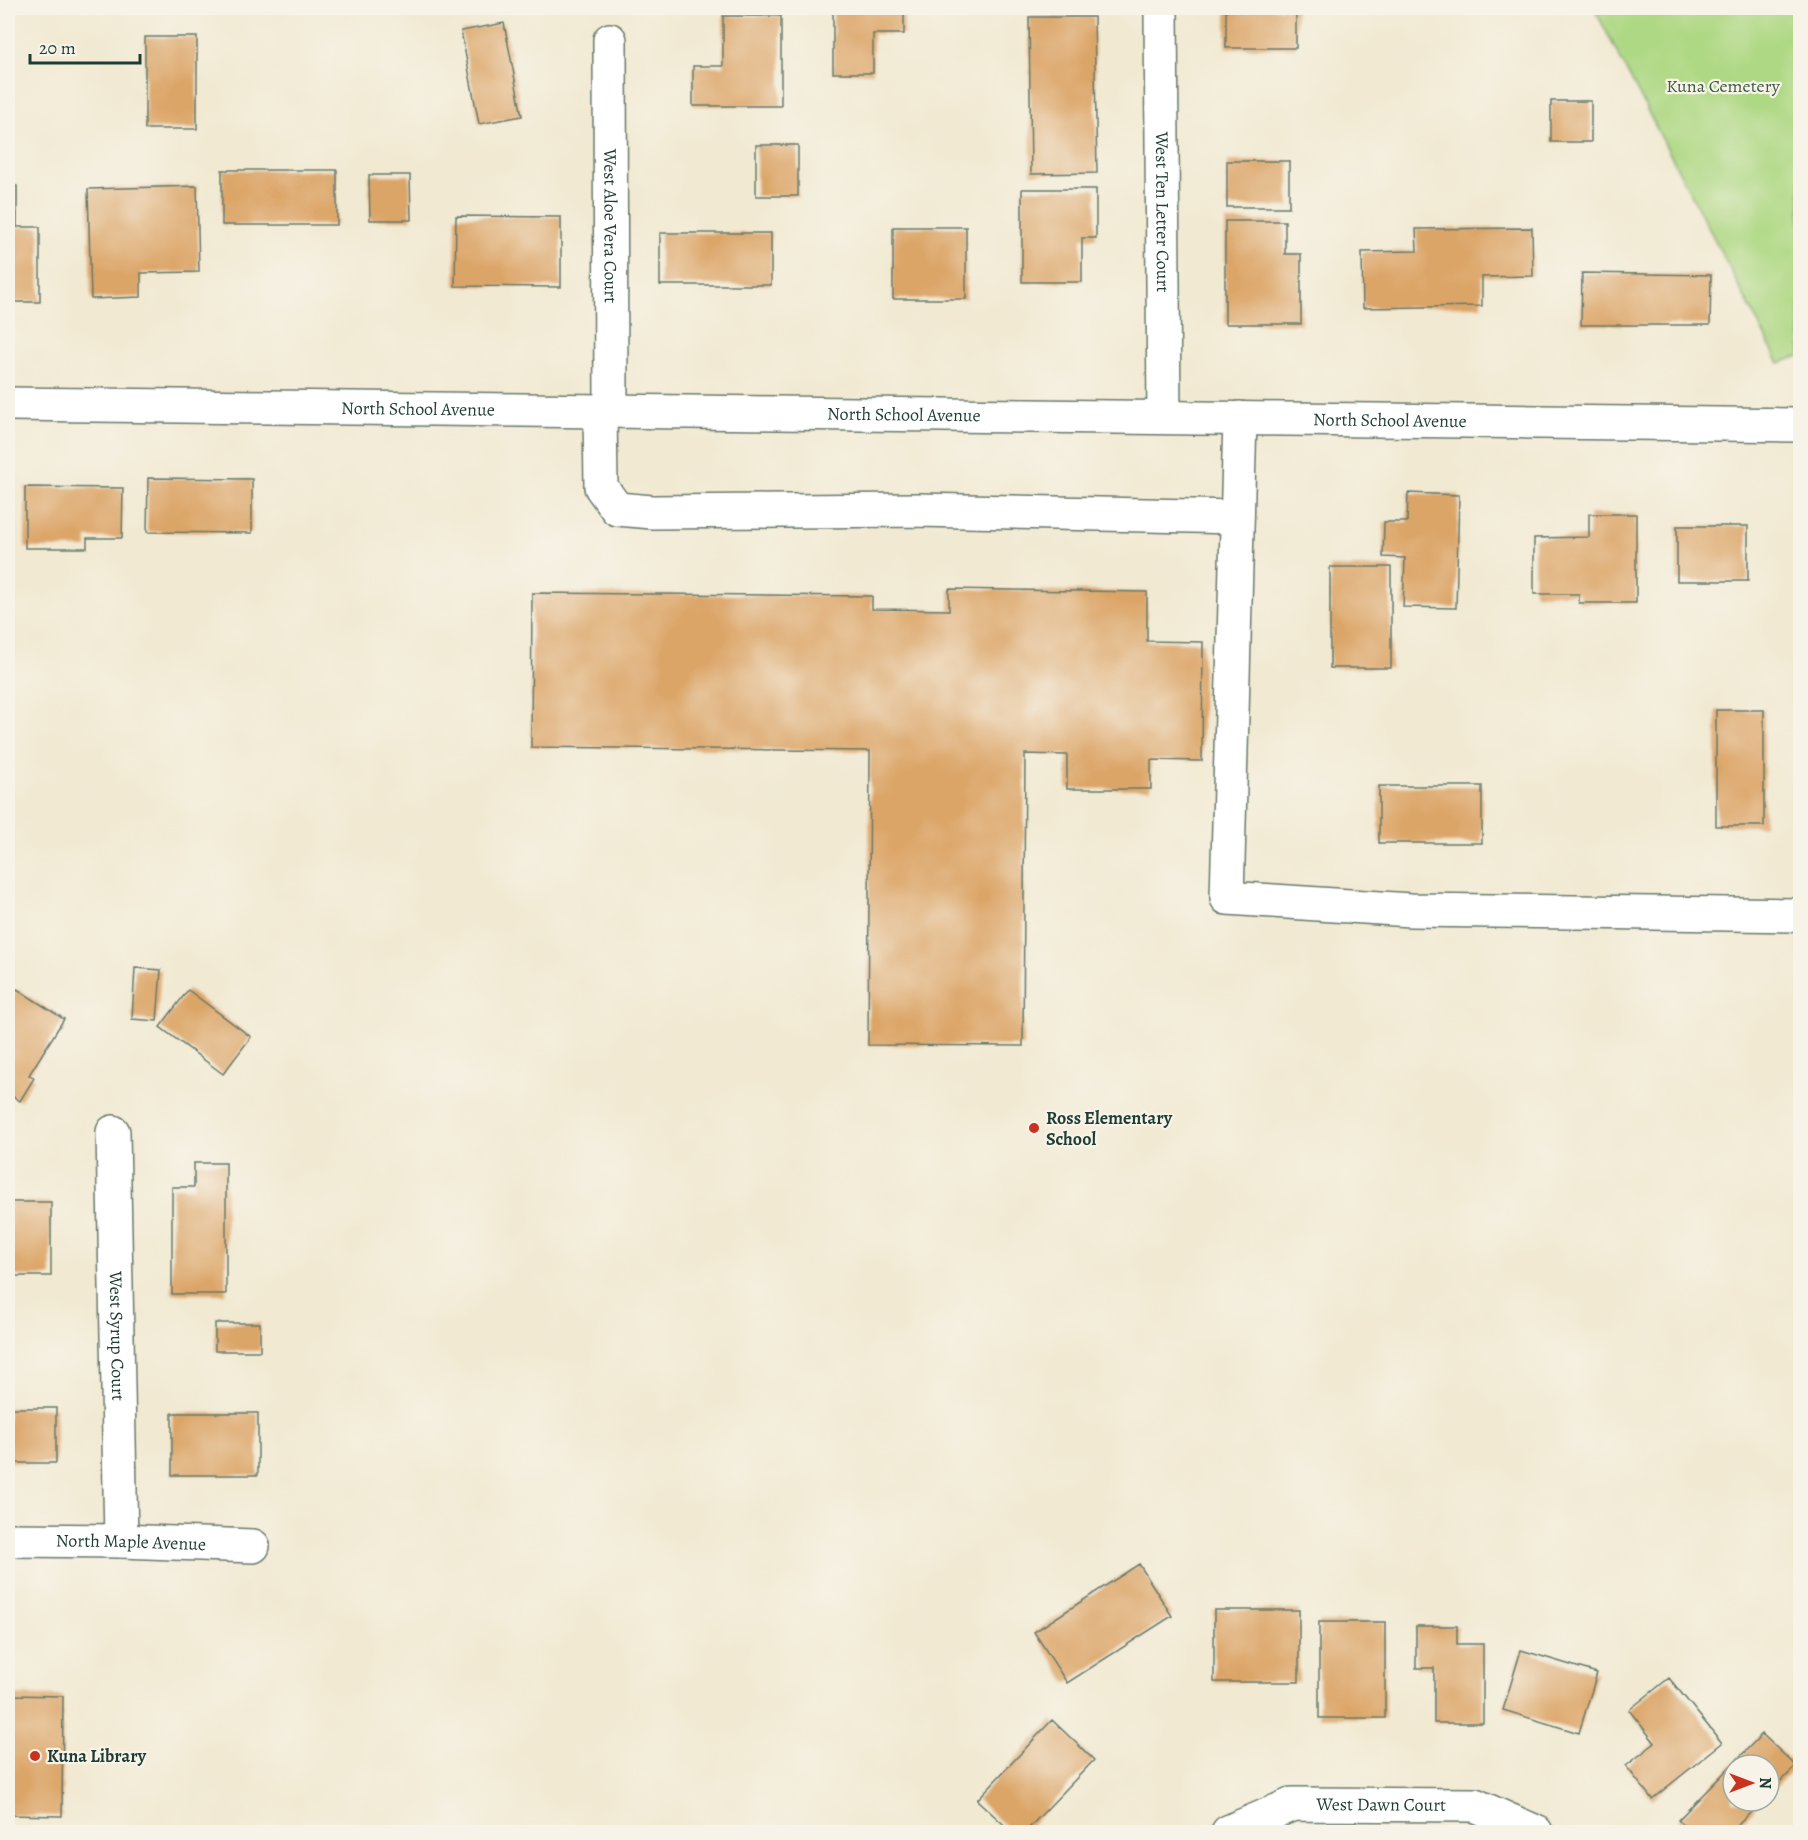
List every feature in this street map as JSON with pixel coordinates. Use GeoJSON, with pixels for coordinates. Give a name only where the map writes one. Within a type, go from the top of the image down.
{"type":"FeatureCollection","features":[{"type":"Feature","properties":{"kind":"street","name":"West Ten Letter Court"},"geometry":{"type":"LineString","coordinates":[[1161,8],[1164,417]]}},
{"type":"Feature","properties":{"kind":"street","name":"West Aloe Vera Court"},"geometry":{"type":"LineString","coordinates":[[610,40],[605,412],[601,487],[617,509],[652,512],[916,510],[1237,517]]}},
{"type":"Feature","properties":{"kind":"street","name":"North School Avenue"},"geometry":{"type":"LineString","coordinates":[[8,404],[1800,425]]}},
{"type":"Feature","properties":{"kind":"street"},"geometry":{"type":"LineString","coordinates":[[1240,418],[1227,898],[1411,910],[1800,915]]}},
{"type":"Feature","properties":{"kind":"street","name":"West Syrup Court"},"geometry":{"type":"LineString","coordinates":[[113,1132],[121,1541]]}},
{"type":"Feature","properties":{"kind":"street","name":"North Maple Avenue"},"geometry":{"type":"LineString","coordinates":[[8,1540],[253,1546]]}},
{"type":"Feature","properties":{"kind":"street","name":"West Dawn Court"},"geometry":{"type":"LineString","coordinates":[[1228,1833],[1293,1803],[1474,1805],[1536,1833]]}},
{"type":"Feature","properties":{"kind":"green space","name":"Kuna Cemetery"},"geometry":{"type":"Polygon","coordinates":[[[1594,8],[1800,8],[1800,356],[1779,363],[1594,8]]]}},
{"type":"Feature","properties":{"kind":"building"},"geometry":{"type":"Polygon","coordinates":[[[833,8],[904,8],[904,34],[873,34],[873,73],[833,73],[833,8]]]}},
{"type":"Feature","properties":{"kind":"building"},"geometry":{"type":"Polygon","coordinates":[[[1226,8],[1296,8],[1296,48],[1226,48],[1226,8]]]}},
{"type":"Feature","properties":{"kind":"building"},"geometry":{"type":"Polygon","coordinates":[[[723,16],[781,16],[781,106],[693,106],[693,66],[723,66],[723,16]]]}},
{"type":"Feature","properties":{"kind":"building"},"geometry":{"type":"Polygon","coordinates":[[[1029,17],[1094,17],[1097,173],[1031,174],[1029,17]]]}},
{"type":"Feature","properties":{"kind":"building"},"geometry":{"type":"Polygon","coordinates":[[[504,23],[522,116],[479,124],[461,31],[504,23]]]}},
{"type":"Feature","properties":{"kind":"building"},"geometry":{"type":"Polygon","coordinates":[[[145,37],[197,37],[197,129],[145,129],[145,37]]]}},
{"type":"Feature","properties":{"kind":"building"},"geometry":{"type":"Polygon","coordinates":[[[1551,101],[1591,101],[1591,142],[1551,142],[1551,101]]]}},
{"type":"Feature","properties":{"kind":"building"},"geometry":{"type":"Polygon","coordinates":[[[756,145],[798,145],[798,196],[756,196],[756,145]]]}},
{"type":"Feature","properties":{"kind":"building"},"geometry":{"type":"Polygon","coordinates":[[[1227,161],[1289,161],[1289,207],[1227,207],[1227,161]]]}},
{"type":"Feature","properties":{"kind":"building"},"geometry":{"type":"Polygon","coordinates":[[[222,170],[337,170],[337,225],[222,225],[222,170]]]}},
{"type":"Feature","properties":{"kind":"building"},"geometry":{"type":"Polygon","coordinates":[[[369,175],[410,175],[411,220],[370,220],[369,175]]]}},
{"type":"Feature","properties":{"kind":"building"},"geometry":{"type":"Polygon","coordinates":[[[8,186],[17,186],[17,227],[40,227],[40,302],[8,302],[8,186]]]}},
{"type":"Feature","properties":{"kind":"building"},"geometry":{"type":"Polygon","coordinates":[[[197,186],[199,272],[141,273],[141,297],[91,299],[88,189],[197,186]]]}},
{"type":"Feature","properties":{"kind":"building"},"geometry":{"type":"Polygon","coordinates":[[[1022,189],[1096,189],[1096,238],[1082,238],[1082,282],[1022,282],[1022,189]]]}},
{"type":"Feature","properties":{"kind":"building"},"geometry":{"type":"Polygon","coordinates":[[[456,216],[561,217],[561,287],[455,286],[456,216]]]}},
{"type":"Feature","properties":{"kind":"building"},"geometry":{"type":"Polygon","coordinates":[[[1225,221],[1285,221],[1285,254],[1301,254],[1301,324],[1225,324],[1225,221]]]}},
{"type":"Feature","properties":{"kind":"building"},"geometry":{"type":"Polygon","coordinates":[[[893,227],[966,227],[966,299],[893,299],[893,227]]]}},
{"type":"Feature","properties":{"kind":"building"},"geometry":{"type":"Polygon","coordinates":[[[1532,228],[1533,276],[1482,277],[1482,306],[1363,308],[1362,252],[1417,251],[1416,229],[1532,228]]]}},
{"type":"Feature","properties":{"kind":"building"},"geometry":{"type":"Polygon","coordinates":[[[660,233],[771,233],[771,285],[660,285],[660,233]]]}},
{"type":"Feature","properties":{"kind":"building"},"geometry":{"type":"Polygon","coordinates":[[[1582,273],[1711,275],[1710,325],[1581,325],[1582,273]]]}},
{"type":"Feature","properties":{"kind":"building"},"geometry":{"type":"Polygon","coordinates":[[[148,478],[252,479],[252,533],[147,532],[148,478]]]}},
{"type":"Feature","properties":{"kind":"building"},"geometry":{"type":"Polygon","coordinates":[[[25,487],[123,488],[122,538],[87,538],[87,548],[25,548],[25,487]]]}},
{"type":"Feature","properties":{"kind":"building"},"geometry":{"type":"Polygon","coordinates":[[[1408,493],[1459,495],[1456,608],[1403,607],[1405,558],[1383,557],[1384,522],[1407,522],[1408,493]]]}},
{"type":"Feature","properties":{"kind":"building"},"geometry":{"type":"Polygon","coordinates":[[[1589,514],[1636,514],[1636,603],[1579,603],[1579,594],[1534,594],[1534,538],[1589,537],[1589,514]]]}},
{"type":"Feature","properties":{"kind":"building"},"geometry":{"type":"Polygon","coordinates":[[[1677,526],[1748,526],[1748,581],[1677,581],[1677,526]]]}},
{"type":"Feature","properties":{"kind":"building"},"geometry":{"type":"Polygon","coordinates":[[[1330,567],[1391,567],[1391,668],[1330,668],[1330,567]]]}},
{"type":"Feature","properties":{"kind":"building"},"geometry":{"type":"Polygon","coordinates":[[[949,589],[1147,592],[1147,641],[1203,642],[1202,761],[1151,760],[1151,789],[1067,789],[1067,755],[1025,754],[1023,1046],[868,1045],[870,751],[531,747],[532,593],[872,596],[872,609],[949,610],[949,589]]]}},
{"type":"Feature","properties":{"kind":"building"},"geometry":{"type":"Polygon","coordinates":[[[1716,710],[1764,710],[1764,826],[1716,826],[1716,710]]]}},
{"type":"Feature","properties":{"kind":"building"},"geometry":{"type":"Polygon","coordinates":[[[1379,786],[1482,786],[1482,843],[1379,843],[1379,786]]]}},
{"type":"Feature","properties":{"kind":"building"},"geometry":{"type":"Polygon","coordinates":[[[135,968],[161,970],[157,1021],[132,1019],[135,968]]]}},
{"type":"Feature","properties":{"kind":"building"},"geometry":{"type":"Polygon","coordinates":[[[17,989],[64,1019],[29,1075],[34,1078],[20,1101],[8,1093],[8,1005],[17,989]]]}},
{"type":"Feature","properties":{"kind":"building"},"geometry":{"type":"Polygon","coordinates":[[[188,990],[251,1037],[223,1074],[160,1027],[188,990]]]}},
{"type":"Feature","properties":{"kind":"building"},"geometry":{"type":"Polygon","coordinates":[[[194,1163],[226,1163],[226,1294],[172,1294],[172,1187],[194,1187],[194,1163]]]}},
{"type":"Feature","properties":{"kind":"building"},"geometry":{"type":"Polygon","coordinates":[[[8,1202],[51,1202],[51,1276],[8,1276],[8,1202]]]}},
{"type":"Feature","properties":{"kind":"building"},"geometry":{"type":"Polygon","coordinates":[[[215,1323],[260,1323],[260,1351],[215,1351],[215,1323]]]}},
{"type":"Feature","properties":{"kind":"building"},"geometry":{"type":"Polygon","coordinates":[[[8,1408],[56,1408],[56,1463],[8,1463],[8,1408]]]}},
{"type":"Feature","properties":{"kind":"building"},"geometry":{"type":"Polygon","coordinates":[[[172,1413],[258,1413],[258,1475],[172,1475],[172,1413]]]}},
{"type":"Feature","properties":{"kind":"building"},"geometry":{"type":"Polygon","coordinates":[[[1139,1564],[1172,1616],[1067,1683],[1034,1632],[1139,1564]]]}},
{"type":"Feature","properties":{"kind":"building"},"geometry":{"type":"Polygon","coordinates":[[[1214,1610],[1299,1610],[1299,1682],[1214,1682],[1214,1610]]]}},
{"type":"Feature","properties":{"kind":"building"},"geometry":{"type":"Polygon","coordinates":[[[1319,1622],[1385,1622],[1385,1718],[1319,1718],[1319,1622]]]}},
{"type":"Feature","properties":{"kind":"building"},"geometry":{"type":"Polygon","coordinates":[[[1416,1626],[1457,1626],[1457,1644],[1483,1644],[1483,1723],[1434,1723],[1434,1668],[1416,1668],[1416,1626]]]}},
{"type":"Feature","properties":{"kind":"building"},"geometry":{"type":"Polygon","coordinates":[[[1521,1650],[1597,1673],[1579,1733],[1503,1710],[1521,1650]]]}},
{"type":"Feature","properties":{"kind":"building"},"geometry":{"type":"Polygon","coordinates":[[[1669,1678],[1722,1743],[1652,1799],[1626,1766],[1655,1743],[1629,1710],[1669,1678]]]}},
{"type":"Feature","properties":{"kind":"building","name":"Kuna Library"},"geometry":{"type":"Polygon","coordinates":[[[8,1695],[63,1696],[62,1816],[8,1815],[8,1695]]]}},
{"type":"Feature","properties":{"kind":"building"},"geometry":{"type":"Polygon","coordinates":[[[1052,1720],[1094,1760],[1025,1832],[1012,1832],[977,1800],[1052,1720]]]}},
{"type":"Feature","properties":{"kind":"building"},"geometry":{"type":"Polygon","coordinates":[[[1762,1734],[1796,1766],[1781,1782],[1781,1753],[1743,1753],[1762,1734]]]}},
{"type":"Feature","properties":{"kind":"building"},"geometry":{"type":"Polygon","coordinates":[[[1721,1776],[1721,1813],[1750,1813],[1731,1832],[1691,1832],[1678,1820],[1721,1776]]]}},
{"type":"Feature","properties":{"kind":"place","name":"Ross Elementary School"},"geometry":{"type":"Point","coordinates":[1034,1128]}},
{"type":"Feature","properties":{"kind":"place","name":"Kuna Library"},"geometry":{"type":"Point","coordinates":[35,1756]}}]}
